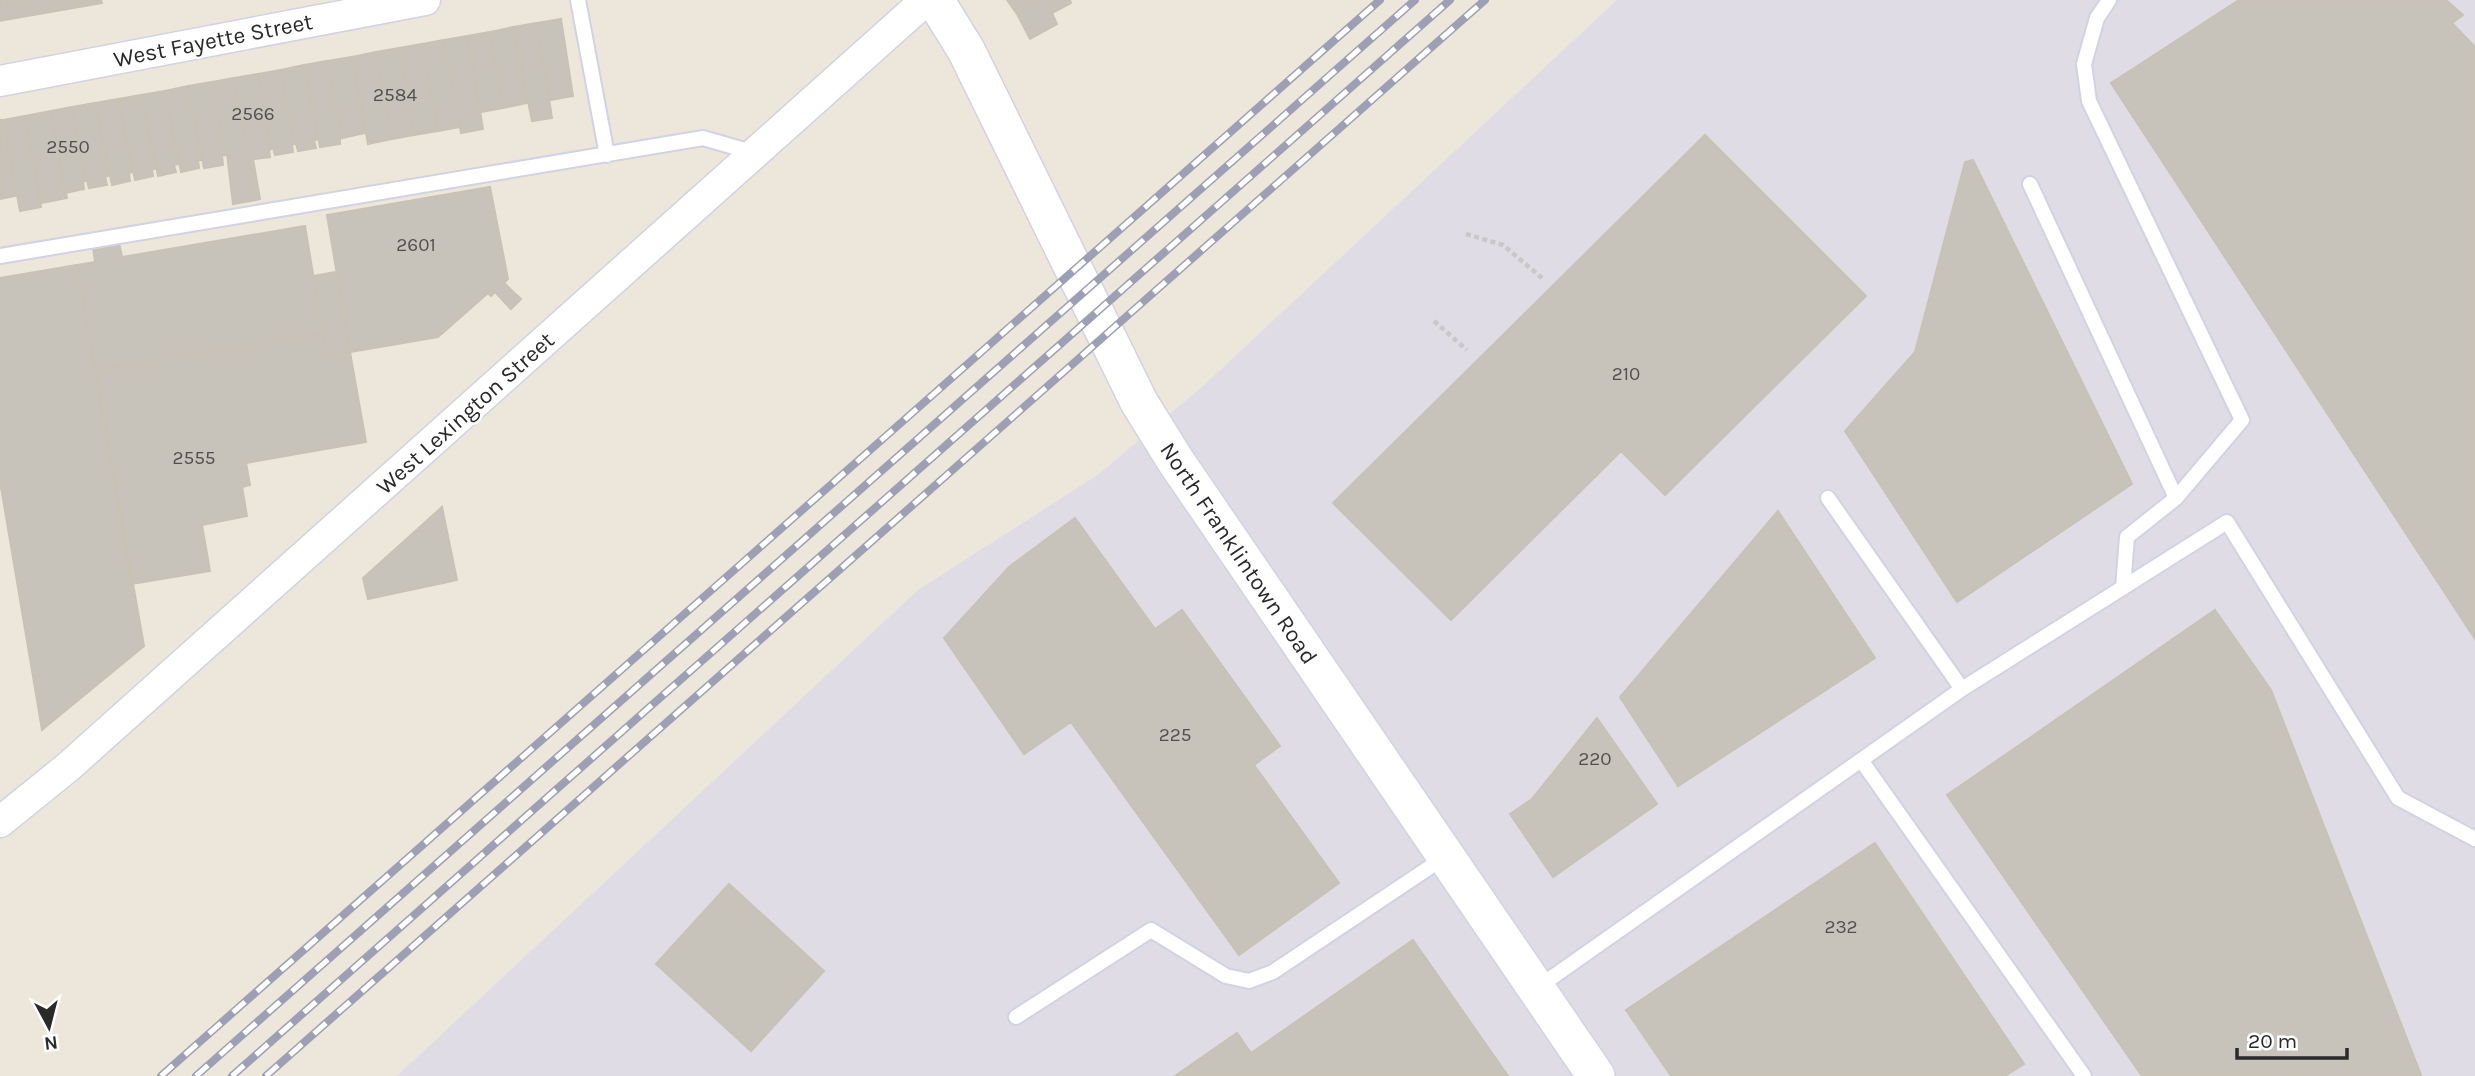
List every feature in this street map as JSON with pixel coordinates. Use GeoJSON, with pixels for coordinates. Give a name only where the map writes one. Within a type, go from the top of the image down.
{"type":"FeatureCollection","features":[{"type":"Feature","properties":{"kind":"street","name":"West Fayette Street"},"geometry":{"type":"LineString","coordinates":[[0,81],[425,0]]}},
{"type":"Feature","properties":{"kind":"street","name":"West Lexington Street"},"geometry":{"type":"LineString","coordinates":[[0,822],[68,767],[926,0]]}},
{"type":"Feature","properties":{"kind":"street","name":"North Franklintown Road"},"geometry":{"type":"LineString","coordinates":[[935,0],[966,50],[1139,402],[1204,505],[1596,1076]]}},
{"type":"Feature","properties":{"kind":"lane"},"geometry":{"type":"LineString","coordinates":[[578,0],[607,155]]}},
{"type":"Feature","properties":{"kind":"lane"},"geometry":{"type":"LineString","coordinates":[[2109,0],[2097,18],[2084,64],[2089,101],[2242,419],[2176,498],[2127,537],[2123,588]]}},
{"type":"Feature","properties":{"kind":"lane"},"geometry":{"type":"LineString","coordinates":[[0,256],[703,138],[757,153]]}},
{"type":"Feature","properties":{"kind":"lane"},"geometry":{"type":"LineString","coordinates":[[2029,184],[2176,498]]}},
{"type":"Feature","properties":{"kind":"lane"},"geometry":{"type":"LineString","coordinates":[[1828,498],[1962,689]]}},
{"type":"Feature","properties":{"kind":"lane"},"geometry":{"type":"LineString","coordinates":[[1536,989],[1962,689],[2227,522],[2398,798],[2475,839]]}},
{"type":"Feature","properties":{"kind":"lane"},"geometry":{"type":"LineString","coordinates":[[1861,760],[2084,1076]]}},
{"type":"Feature","properties":{"kind":"lane"},"geometry":{"type":"LineString","coordinates":[[1016,1017],[1151,930],[1226,976],[1249,981],[1273,972],[1447,856]]}},
{"type":"Feature","properties":{"kind":"path"},"geometry":{"type":"LineString","coordinates":[[1466,234],[1503,245],[1542,278]]}},
{"type":"Feature","properties":{"kind":"path"},"geometry":{"type":"LineString","coordinates":[[1434,321],[1467,350]]}},
{"type":"Feature","properties":{"kind":"shaded area"},"geometry":{"type":"Polygon","coordinates":[[[1617,0],[2475,0],[2475,1076],[397,1076],[918,590],[1099,474],[1202,387],[1617,0]]]}},
{"type":"Feature","properties":{"kind":"building"},"geometry":{"type":"Polygon","coordinates":[[[0,0],[6,0],[10,19],[0,21],[0,0]]]}},
{"type":"Feature","properties":{"kind":"building"},"geometry":{"type":"Polygon","coordinates":[[[6,0],[30,0],[33,15],[10,19],[6,0]]]}},
{"type":"Feature","properties":{"kind":"building"},"geometry":{"type":"Polygon","coordinates":[[[30,0],[54,0],[56,11],[33,15],[30,0]]]}},
{"type":"Feature","properties":{"kind":"building"},"geometry":{"type":"Polygon","coordinates":[[[54,0],[78,0],[79,7],[56,11],[54,0]]]}},
{"type":"Feature","properties":{"kind":"building"},"geometry":{"type":"Polygon","coordinates":[[[78,0],[101,0],[102,3],[79,7],[78,0]]]}},
{"type":"Feature","properties":{"kind":"building"},"geometry":{"type":"Polygon","coordinates":[[[1007,0],[1032,0],[1017,14],[1007,0]]]}},
{"type":"Feature","properties":{"kind":"building"},"geometry":{"type":"Polygon","coordinates":[[[1032,0],[1070,0],[1071,3],[1052,13],[1057,24],[1030,39],[1017,14],[1032,0]]]}},
{"type":"Feature","properties":{"kind":"building"},"geometry":{"type":"Polygon","coordinates":[[[2239,0],[2446,0],[2463,15],[2452,23],[2475,47],[2475,639],[2111,83],[2239,0]]]}},
{"type":"Feature","properties":{"kind":"building"},"geometry":{"type":"Polygon","coordinates":[[[561,19],[573,96],[550,100],[537,23],[561,19]]]}},
{"type":"Feature","properties":{"kind":"building"},"geometry":{"type":"Polygon","coordinates":[[[537,23],[552,118],[532,121],[513,27],[537,23]]]}},
{"type":"Feature","properties":{"kind":"building"},"geometry":{"type":"Polygon","coordinates":[[[513,27],[527,103],[503,108],[490,32],[513,27]]]}},
{"type":"Feature","properties":{"kind":"building"},"geometry":{"type":"Polygon","coordinates":[[[490,32],[503,108],[481,112],[467,36],[490,32]]]}},
{"type":"Feature","properties":{"kind":"building"},"geometry":{"type":"Polygon","coordinates":[[[467,36],[483,129],[461,133],[444,40],[467,36]]]}},
{"type":"Feature","properties":{"kind":"building"},"geometry":{"type":"Polygon","coordinates":[[[444,40],[460,127],[438,131],[422,44],[444,40]]]}},
{"type":"Feature","properties":{"kind":"building"},"geometry":{"type":"Polygon","coordinates":[[[422,44],[438,131],[414,135],[399,48],[422,44]]]}},
{"type":"Feature","properties":{"kind":"building"},"geometry":{"type":"Polygon","coordinates":[[[399,48],[414,135],[392,139],[376,52],[399,48]]]}},
{"type":"Feature","properties":{"kind":"building"},"geometry":{"type":"Polygon","coordinates":[[[376,52],[392,139],[368,144],[352,57],[376,52]]]}},
{"type":"Feature","properties":{"kind":"building"},"geometry":{"type":"Polygon","coordinates":[[[352,57],[365,133],[342,138],[327,61],[352,57]]]}},
{"type":"Feature","properties":{"kind":"building"},"geometry":{"type":"Polygon","coordinates":[[[327,61],[342,138],[340,144],[320,147],[304,65],[327,61]]]}},
{"type":"Feature","properties":{"kind":"building"},"geometry":{"type":"Polygon","coordinates":[[[304,65],[318,139],[314,141],[316,148],[298,151],[294,144],[281,70],[304,65]]]}},
{"type":"Feature","properties":{"kind":"building"},"geometry":{"type":"Polygon","coordinates":[[[281,70],[294,144],[293,152],[275,155],[273,148],[271,149],[258,74],[281,70]]]}},
{"type":"Feature","properties":{"kind":"building"},"geometry":{"type":"Polygon","coordinates":[[[258,74],[271,149],[270,157],[253,159],[260,199],[256,200],[234,78],[258,74]]]}},
{"type":"Feature","properties":{"kind":"building"},"geometry":{"type":"Polygon","coordinates":[[[234,78],[256,200],[233,204],[227,154],[225,155],[212,82],[234,78]]]}},
{"type":"Feature","properties":{"kind":"building"},"geometry":{"type":"Polygon","coordinates":[[[212,82],[225,155],[222,156],[223,165],[204,168],[188,86],[212,82]]]}},
{"type":"Feature","properties":{"kind":"building"},"geometry":{"type":"Polygon","coordinates":[[[188,86],[202,159],[198,160],[199,168],[181,172],[165,91],[188,86]]]}},
{"type":"Feature","properties":{"kind":"building"},"geometry":{"type":"Polygon","coordinates":[[[165,91],[178,164],[174,165],[176,172],[158,176],[141,95],[165,91]]]}},
{"type":"Feature","properties":{"kind":"building"},"geometry":{"type":"Polygon","coordinates":[[[141,95],[155,169],[152,169],[153,176],[135,180],[118,99],[141,95]]]}},
{"type":"Feature","properties":{"kind":"building"},"geometry":{"type":"Polygon","coordinates":[[[118,99],[132,172],[129,173],[130,181],[112,185],[95,103],[118,99]]]}},
{"type":"Feature","properties":{"kind":"building"},"geometry":{"type":"Polygon","coordinates":[[[95,103],[108,176],[105,177],[107,185],[89,188],[85,181],[72,107],[95,103]]]}},
{"type":"Feature","properties":{"kind":"building"},"geometry":{"type":"Polygon","coordinates":[[[72,107],[85,181],[84,189],[65,193],[51,111],[72,107]]]}},
{"type":"Feature","properties":{"kind":"building"},"geometry":{"type":"Polygon","coordinates":[[[51,111],[67,198],[41,203],[25,116],[51,111]]]}},
{"type":"Feature","properties":{"kind":"building"},"geometry":{"type":"Polygon","coordinates":[[[25,116],[41,207],[20,211],[3,120],[25,116]]]}},
{"type":"Feature","properties":{"kind":"building"},"geometry":{"type":"Polygon","coordinates":[[[0,120],[3,120],[16,192],[15,196],[0,199],[0,120]]]}},
{"type":"Feature","properties":{"kind":"building"},"geometry":{"type":"Polygon","coordinates":[[[1705,135],[1866,296],[1665,495],[1621,451],[1451,620],[1333,503],[1705,135]]]}},
{"type":"Feature","properties":{"kind":"building"},"geometry":{"type":"Polygon","coordinates":[[[1973,160],[2132,484],[1957,602],[1845,431],[1915,352],[1965,162],[1973,160]]]}},
{"type":"Feature","properties":{"kind":"building"},"geometry":{"type":"Polygon","coordinates":[[[490,187],[508,279],[504,283],[521,299],[511,309],[495,292],[491,296],[488,293],[438,337],[350,352],[327,215],[490,187]]]}},
{"type":"Feature","properties":{"kind":"building"},"geometry":{"type":"Polygon","coordinates":[[[305,226],[323,334],[95,370],[77,265],[95,262],[93,247],[119,243],[122,257],[305,226]]]}},
{"type":"Feature","properties":{"kind":"building"},"geometry":{"type":"Polygon","coordinates":[[[77,265],[144,646],[42,730],[1,487],[0,489],[0,278],[77,265]]]}},
{"type":"Feature","properties":{"kind":"building"},"geometry":{"type":"Polygon","coordinates":[[[336,272],[350,352],[327,357],[313,276],[336,272]]]}},
{"type":"Feature","properties":{"kind":"building"},"geometry":{"type":"Polygon","coordinates":[[[323,334],[327,357],[350,352],[366,442],[246,463],[250,485],[242,487],[247,516],[202,525],[210,571],[131,584],[95,370],[323,334]]]}},
{"type":"Feature","properties":{"kind":"building"},"geometry":{"type":"Polygon","coordinates":[[[442,507],[457,580],[368,599],[363,578],[442,507]]]}},
{"type":"Feature","properties":{"kind":"building"},"geometry":{"type":"Polygon","coordinates":[[[1778,511],[1875,658],[1678,786],[1620,697],[1778,511]]]}},
{"type":"Feature","properties":{"kind":"building"},"geometry":{"type":"Polygon","coordinates":[[[1075,518],[1155,629],[1182,610],[1280,746],[1254,765],[1339,883],[1239,955],[1071,722],[1024,754],[944,638],[1009,567],[1075,518]]]}},
{"type":"Feature","properties":{"kind":"building"},"geometry":{"type":"Polygon","coordinates":[[[2215,610],[2271,690],[2421,1075],[2142,1076],[1947,795],[2215,610]]]}},
{"type":"Feature","properties":{"kind":"building"},"geometry":{"type":"Polygon","coordinates":[[[1597,718],[1657,804],[1553,877],[1510,814],[1532,799],[1597,718]]]}},
{"type":"Feature","properties":{"kind":"building"},"geometry":{"type":"Polygon","coordinates":[[[1875,843],[2024,1064],[2005,1076],[1671,1076],[1626,1010],[1875,843]]]}},
{"type":"Feature","properties":{"kind":"building"},"geometry":{"type":"Polygon","coordinates":[[[729,884],[824,971],[751,1051],[656,964],[729,884]]]}},
{"type":"Feature","properties":{"kind":"building"},"geometry":{"type":"Polygon","coordinates":[[[1413,940],[1508,1076],[1175,1076],[1237,1033],[1251,1053],[1413,940]]]}},
{"type":"Feature","properties":{"kind":"railway"},"geometry":{"type":"LineString","coordinates":[[161,1076],[1380,0]]}},
{"type":"Feature","properties":{"kind":"railway"},"geometry":{"type":"LineString","coordinates":[[196,1076],[1415,0]]}},
{"type":"Feature","properties":{"kind":"railway"},"geometry":{"type":"LineString","coordinates":[[232,1076],[1450,0]]}},
{"type":"Feature","properties":{"kind":"railway"},"geometry":{"type":"LineString","coordinates":[[266,1076],[1485,0]]}}]}
